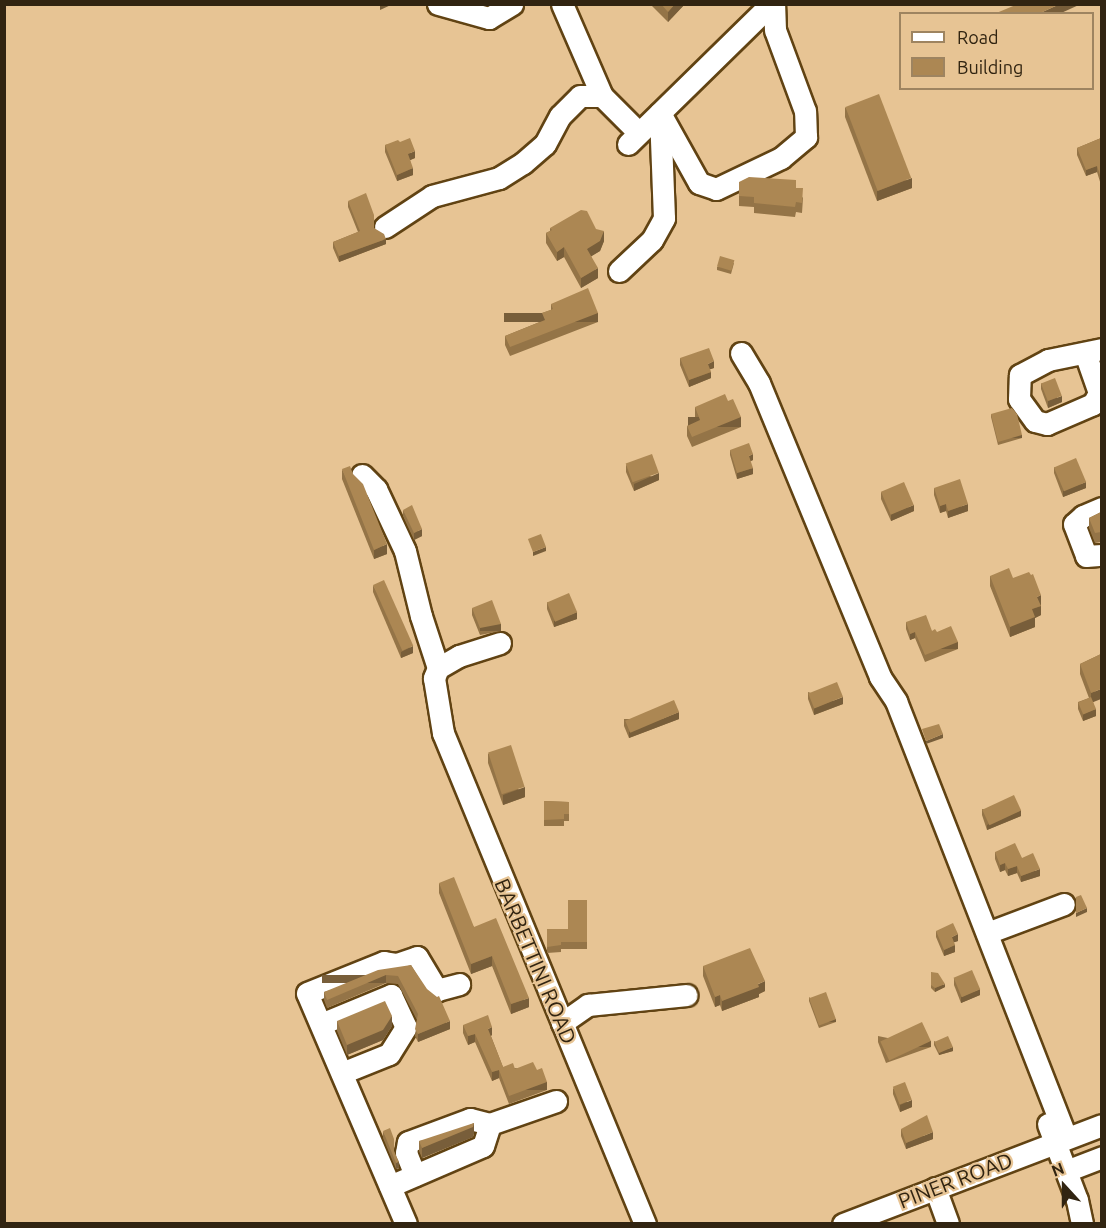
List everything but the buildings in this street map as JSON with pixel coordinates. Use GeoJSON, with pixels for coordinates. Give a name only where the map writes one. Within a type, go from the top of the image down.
{"type":"FeatureCollection","features":[{"type":"Feature","properties":{"kind":"street"},"geometry":{"type":"LineString","coordinates":[[438,4],[489,18],[512,4]]}},
{"type":"Feature","properties":{"kind":"street"},"geometry":{"type":"LineString","coordinates":[[562,4],[602,96],[634,139],[772,4]]}},
{"type":"Feature","properties":{"kind":"street"},"geometry":{"type":"LineString","coordinates":[[660,113],[699,183],[716,189],[781,158],[806,137],[805,111],[775,30],[772,4]]}},
{"type":"Feature","properties":{"kind":"street"},"geometry":{"type":"LineString","coordinates":[[385,227],[432,196],[499,177],[523,163],[545,144],[560,116],[580,96],[602,96]]}},
{"type":"Feature","properties":{"kind":"street"},"geometry":{"type":"LineString","coordinates":[[619,271],[652,240],[664,218],[660,113]]}},
{"type":"Feature","properties":{"kind":"street"},"geometry":{"type":"LineString","coordinates":[[741,353],[759,383],[880,677],[896,701],[987,933],[1061,1140],[1066,1171],[1082,1224]]}},
{"type":"Feature","properties":{"kind":"street","name":"BARBETTINI ROAD"},"geometry":{"type":"LineString","coordinates":[[362,475],[376,489],[405,551],[421,616],[438,668],[434,678],[439,694],[443,733],[645,1224]]}},
{"type":"Feature","properties":{"kind":"street"},"geometry":{"type":"LineString","coordinates":[[1101,508],[1083,516],[1074,524],[1086,556],[1101,555]]}},
{"type":"Feature","properties":{"kind":"street"},"geometry":{"type":"LineString","coordinates":[[438,668],[459,656],[500,643]]}},
{"type":"Feature","properties":{"kind":"street"},"geometry":{"type":"LineString","coordinates":[[880,677],[885,703],[1061,1140]]}},
{"type":"Feature","properties":{"kind":"street"},"geometry":{"type":"LineString","coordinates":[[987,933],[1064,904]]}},
{"type":"Feature","properties":{"kind":"street"},"geometry":{"type":"LineString","coordinates":[[406,1224],[308,993],[384,962],[397,964],[417,957],[437,990],[459,984]]}},
{"type":"Feature","properties":{"kind":"street"},"geometry":{"type":"LineString","coordinates":[[562,1023],[588,1005],[686,994]]}},
{"type":"Feature","properties":{"kind":"street"},"geometry":{"type":"LineString","coordinates":[[321,1024],[391,995],[406,1026],[389,1054],[342,1073]]}},
{"type":"Feature","properties":{"kind":"street"},"geometry":{"type":"LineString","coordinates":[[415,1175],[406,1153],[408,1142],[470,1119],[490,1124],[556,1101]]}},
{"type":"Feature","properties":{"kind":"street"},"geometry":{"type":"LineString","coordinates":[[390,1186],[483,1146],[490,1124]]}},
{"type":"Feature","properties":{"kind":"street","name":"PINER ROAD"},"geometry":{"type":"LineString","coordinates":[[843,1224],[1101,1125]]}},
{"type":"Feature","properties":{"kind":"street"},"geometry":{"type":"LineString","coordinates":[[1066,1171],[1101,1157]]}},
{"type":"Feature","properties":{"kind":"street"},"geometry":{"type":"LineString","coordinates":[[935,1188],[948,1224]]}}]}
